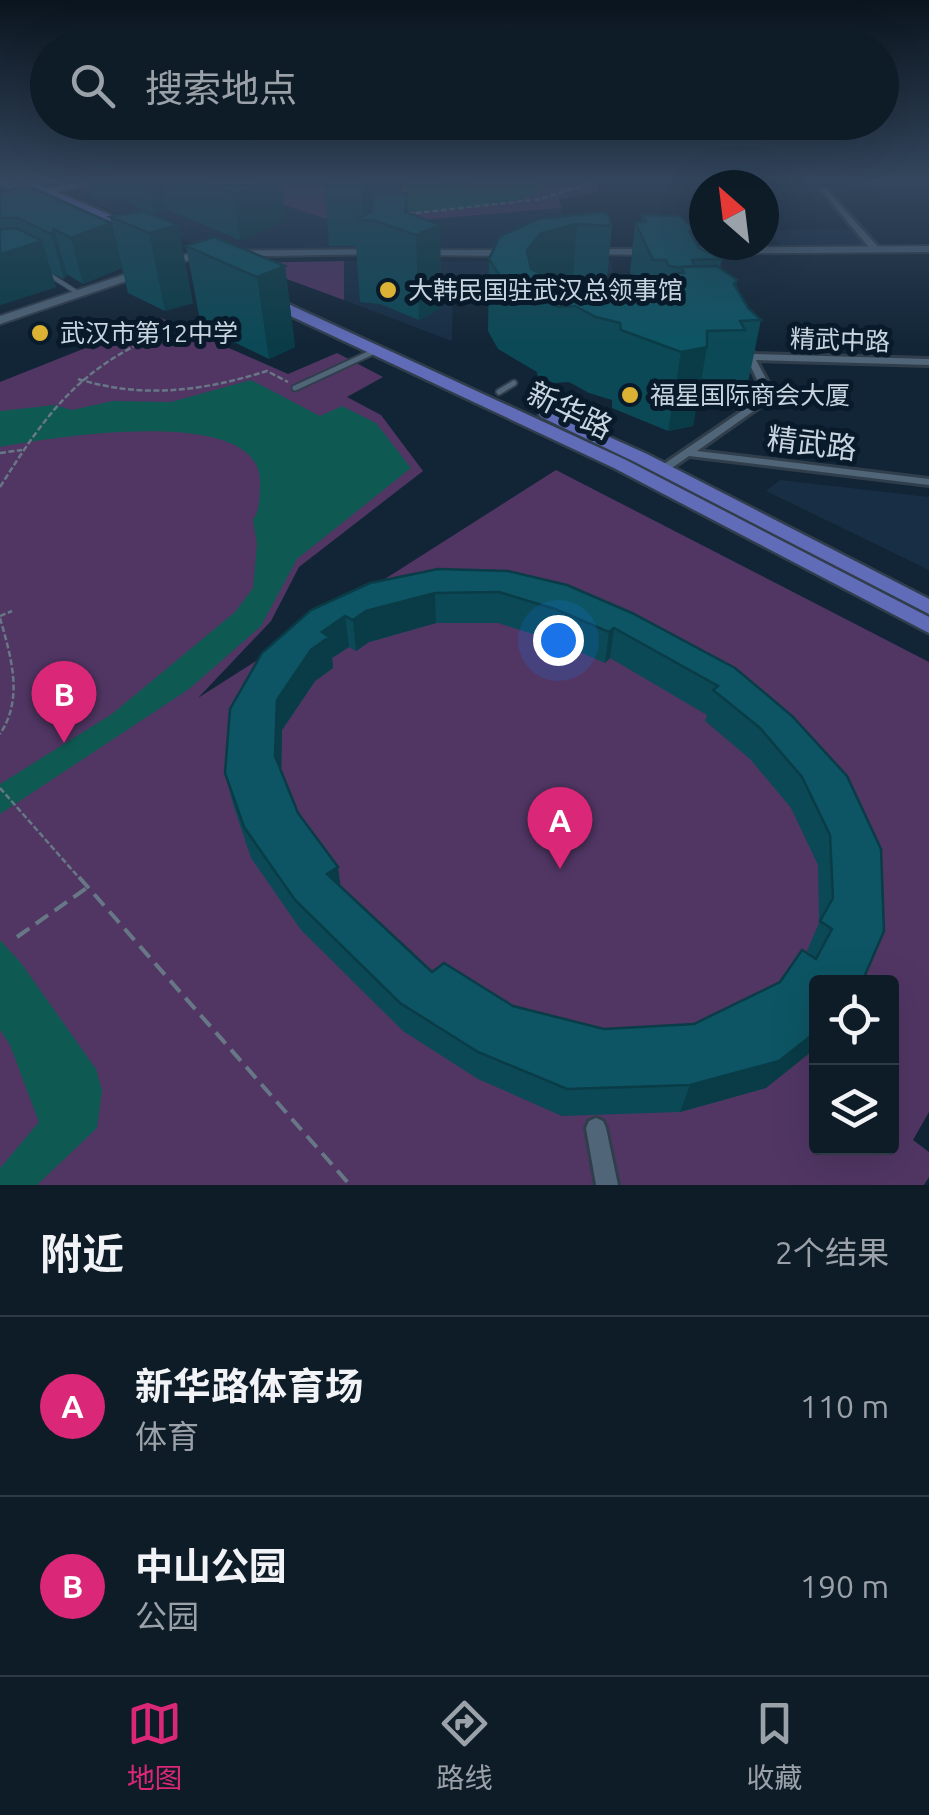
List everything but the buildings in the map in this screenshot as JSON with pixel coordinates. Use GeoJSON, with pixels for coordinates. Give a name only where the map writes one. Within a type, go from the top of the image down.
{"type":"FeatureCollection","features":[{"type":"Feature","properties":{"kind":"main road"},"geometry":{"type":"LineString","coordinates":[[137,234],[192,258]]}},
{"type":"Feature","properties":{"kind":"main road"},"geometry":{"type":"LineString","coordinates":[[568,252],[929,252]]}},
{"type":"Feature","properties":{"kind":"main road"},"geometry":{"type":"LineString","coordinates":[[677,256],[929,252]]}},
{"type":"Feature","properties":{"kind":"main road"},"geometry":{"type":"LineString","coordinates":[[147,270],[159,263],[192,258],[530,255]]}},
{"type":"Feature","properties":{"kind":"main road"},"geometry":{"type":"LineString","coordinates":[[585,257],[659,256]]}},
{"type":"Feature","properties":{"kind":"main road"},"geometry":{"type":"LineString","coordinates":[[0,320],[192,258]]}},
{"type":"Feature","properties":{"kind":"main road","name":"新华路"},"geometry":{"type":"LineString","coordinates":[[929,608],[563,422],[252,288],[620,464],[929,626]]}},
{"type":"Feature","properties":{"kind":"street"},"geometry":{"type":"LineString","coordinates":[[862,234],[875,249]]}},
{"type":"Feature","properties":{"kind":"street"},"geometry":{"type":"LineString","coordinates":[[662,470],[763,402],[766,388],[742,340]]}},
{"type":"Feature","properties":{"kind":"street","name":"精武中路"},"geometry":{"type":"LineString","coordinates":[[750,357],[929,362]]}},
{"type":"Feature","properties":{"kind":"street","name":"精武路"},"geometry":{"type":"LineString","coordinates":[[688,454],[929,482]]}},
{"type":"Feature","properties":{"kind":"street"},"geometry":{"type":"LineString","coordinates":[[596,1128],[607,1185]]}},
{"type":"Feature","properties":{"kind":"lane"},"geometry":{"type":"LineString","coordinates":[[39,268],[78,293]]}},
{"type":"Feature","properties":{"kind":"lane"},"geometry":{"type":"LineString","coordinates":[[295,388],[378,350]]}},
{"type":"Feature","properties":{"kind":"lane"},"geometry":{"type":"LineString","coordinates":[[499,392],[514,383]]}},
{"type":"Feature","properties":{"kind":"lane"},"geometry":{"type":"LineString","coordinates":[[563,422],[580,412]]}},
{"type":"Feature","properties":{"kind":"path"},"geometry":{"type":"LineString","coordinates":[[0,486],[55,404],[78,379],[117,350],[160,334]]}},
{"type":"Feature","properties":{"kind":"path"},"geometry":{"type":"LineString","coordinates":[[78,379],[138,394],[180,393],[267,371]]}},
{"type":"Feature","properties":{"kind":"path"},"geometry":{"type":"LineString","coordinates":[[0,453],[23,450]]}},
{"type":"Feature","properties":{"kind":"path"},"geometry":{"type":"LineString","coordinates":[[0,734],[12,720],[14,692],[0,617],[12,611]]}},
{"type":"Feature","properties":{"kind":"path"},"geometry":{"type":"LineString","coordinates":[[0,788],[350,1185]]}},
{"type":"Feature","properties":{"kind":"path"},"geometry":{"type":"LineString","coordinates":[[17,937],[88,887]]}},
{"type":"Feature","properties":{"kind":"shaded area"},"geometry":{"type":"Polygon","coordinates":[[[170,234],[351,234],[376,250],[209,250],[170,234]]]}},
{"type":"Feature","properties":{"kind":"shaded area"},"geometry":{"type":"Polygon","coordinates":[[[405,234],[568,234],[571,249],[388,250],[405,234]]]}},
{"type":"Feature","properties":{"kind":"shaded area"},"geometry":{"type":"Polygon","coordinates":[[[779,234],[858,234],[870,249],[781,249],[779,234]]]}},
{"type":"Feature","properties":{"kind":"shaded area"},"geometry":{"type":"Polygon","coordinates":[[[344,261],[612,262],[613,273],[453,275],[452,341],[344,300],[344,261]]]}},
{"type":"Feature","properties":{"kind":"shaded area"},"geometry":{"type":"Polygon","coordinates":[[[344,261],[344,300],[243,263],[344,261]]]}},
{"type":"Feature","properties":{"kind":"shaded area"},"geometry":{"type":"Polygon","coordinates":[[[161,318],[288,374],[337,353],[383,377],[347,397],[381,415],[423,471],[299,567],[271,621],[198,698],[556,470],[929,662],[929,1112],[913,1140],[929,1152],[929,1177],[924,1185],[0,1185],[0,382],[161,318]]]}},
{"type":"Feature","properties":{"kind":"shaded area"},"geometry":{"type":"Polygon","coordinates":[[[251,380],[320,416],[342,406],[376,423],[411,468],[297,559],[261,626],[189,689],[0,814],[0,784],[112,714],[235,612],[253,588],[257,544],[253,520],[260,483],[252,458],[227,442],[192,434],[104,433],[0,447],[0,411],[55,405],[72,410],[113,401],[171,402],[251,380]]]}},
{"type":"Feature","properties":{"kind":"shaded area"},"geometry":{"type":"Polygon","coordinates":[[[780,480],[929,497],[929,570],[766,491],[780,480]]]}},
{"type":"Feature","properties":{"kind":"shaded area"},"geometry":{"type":"Polygon","coordinates":[[[0,940],[21,963],[96,1069],[102,1090],[97,1128],[37,1185],[0,1185],[0,1168],[39,1122],[10,1045],[0,1030],[0,940]]]}},
{"type":"Feature","properties":{"kind":"place","name":"大韩民国驻武汉总领事馆"},"geometry":{"type":"Point","coordinates":[388,290]}},
{"type":"Feature","properties":{"kind":"place","name":"武汉市第12中学"},"geometry":{"type":"Point","coordinates":[40,333]}},
{"type":"Feature","properties":{"kind":"place","name":"福星国际商会大厦"},"geometry":{"type":"Point","coordinates":[630,395]}},
{"type":"Feature","properties":{"kind":"place","name":"中山公园"},"geometry":{"type":"Point","coordinates":[64,743]}},
{"type":"Feature","properties":{"kind":"place","name":"新华路体育场"},"geometry":{"type":"Point","coordinates":[560,869]}}]}
